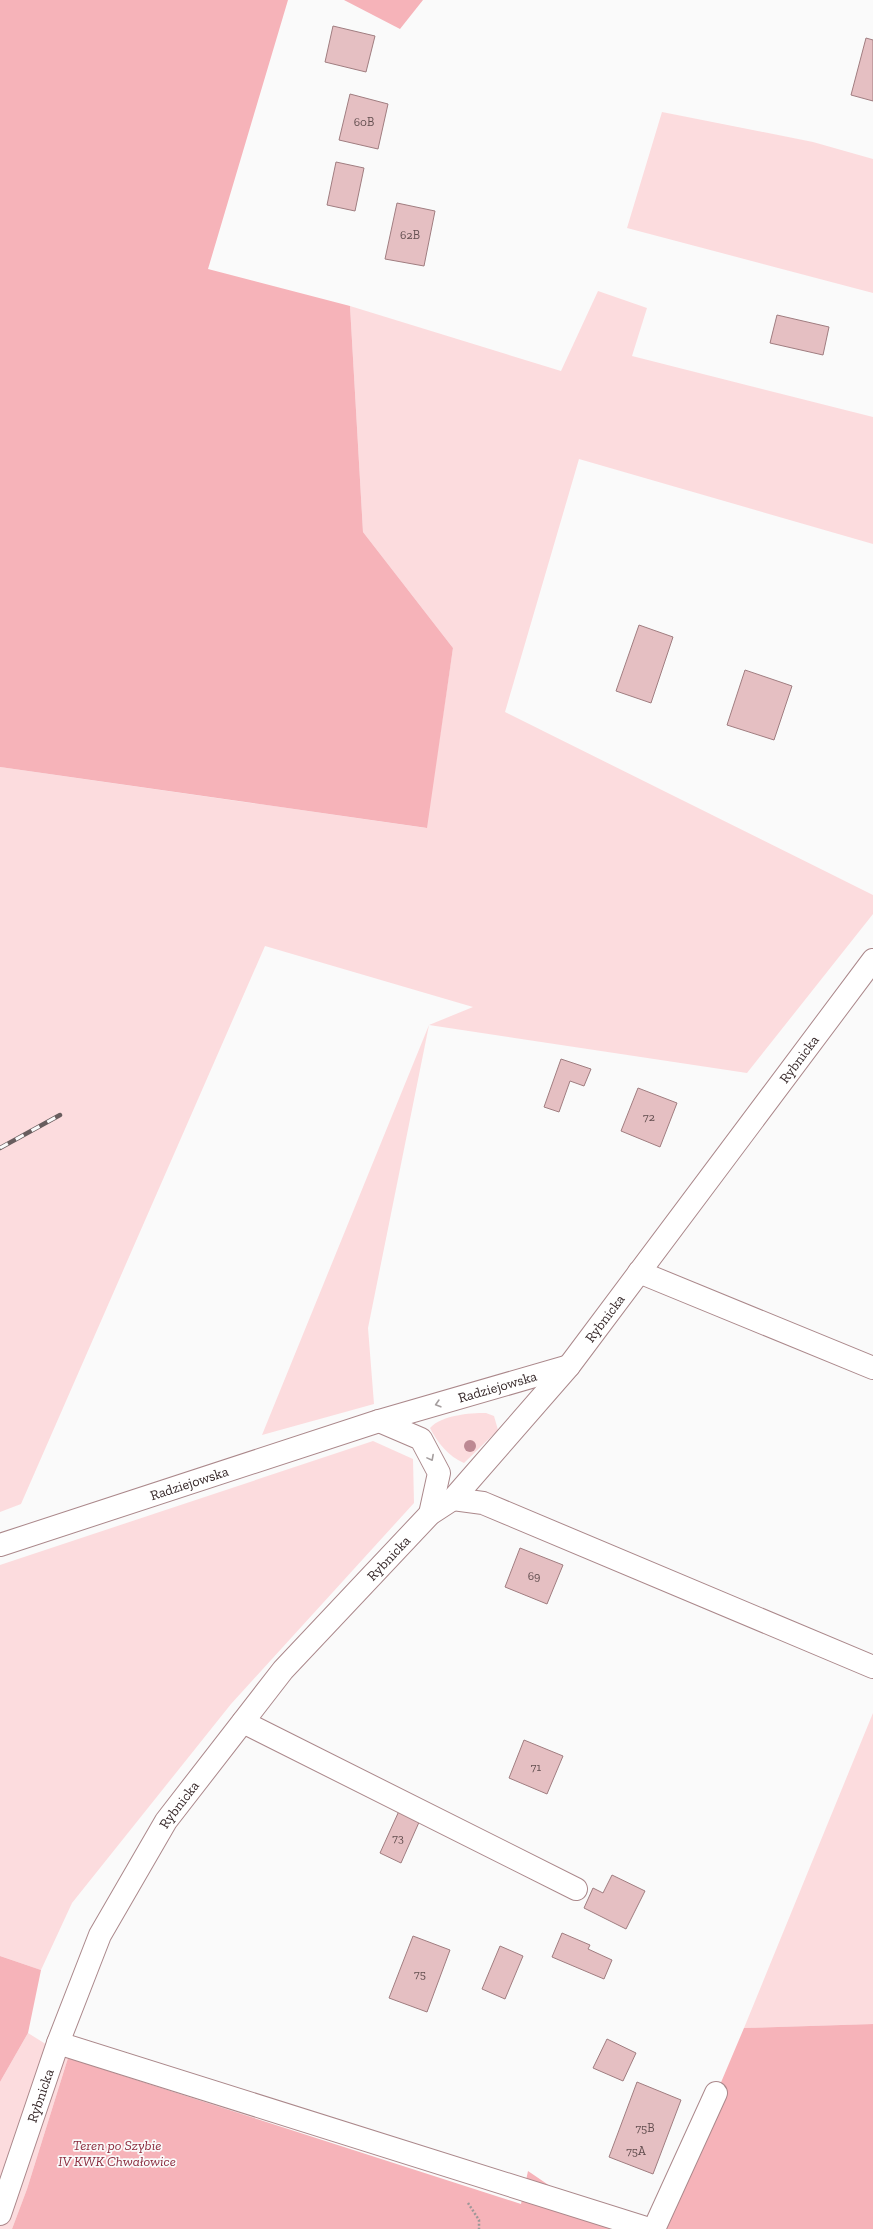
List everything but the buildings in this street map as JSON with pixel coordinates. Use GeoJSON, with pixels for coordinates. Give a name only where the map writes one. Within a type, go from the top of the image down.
{"type":"FeatureCollection","features":[{"type":"Feature","properties":{"kind":"street","name":"Rybnicka"},"geometry":{"type":"LineString","coordinates":[[0,2214],[58,2043],[100,1935],[166,1821],[283,1670],[430,1514],[453,1500],[569,1366],[873,960]]}},
{"type":"Feature","properties":{"kind":"street"},"geometry":{"type":"LineString","coordinates":[[639,1272],[873,1368]]}},
{"type":"Feature","properties":{"kind":"street","name":"Radziejowska"},"geometry":{"type":"LineString","coordinates":[[0,1546],[379,1421],[569,1366]]}},
{"type":"Feature","properties":{"kind":"street"},"geometry":{"type":"LineString","coordinates":[[379,1421],[421,1439],[439,1473],[430,1514]]}},
{"type":"Feature","properties":{"kind":"street"},"geometry":{"type":"LineString","coordinates":[[453,1500],[483,1503],[873,1667]]}},
{"type":"Feature","properties":{"kind":"street"},"geometry":{"type":"LineString","coordinates":[[243,1722],[576,1889]]}},
{"type":"Feature","properties":{"kind":"street"},"geometry":{"type":"LineString","coordinates":[[58,2043],[648,2229]]}},
{"type":"Feature","properties":{"kind":"street"},"geometry":{"type":"LineString","coordinates":[[654,2229],[716,2093]]}},
{"type":"Feature","properties":{"kind":"shaded area"},"geometry":{"type":"Polygon","coordinates":[[[662,112],[813,142],[873,159],[873,293],[627,228],[662,112]]]}},
{"type":"Feature","properties":{"kind":"shaded area"},"geometry":{"type":"Polygon","coordinates":[[[598,291],[647,308],[632,356],[873,417],[873,544],[579,459],[505,712],[873,895],[873,914],[747,1073],[429,1025],[473,1007],[265,946],[21,1504],[0,1512],[0,767],[426,828],[453,648],[363,532],[350,306],[561,371],[598,291]]]}},
{"type":"Feature","properties":{"kind":"shaded area"},"geometry":{"type":"Polygon","coordinates":[[[429,1025],[368,1328],[374,1404],[262,1435],[429,1025]]]}},
{"type":"Feature","properties":{"kind":"shaded area"},"geometry":{"type":"Polygon","coordinates":[[[486,1413],[494,1416],[498,1430],[464,1463],[448,1453],[436,1439],[430,1428],[441,1420],[464,1414],[486,1413]]]}},
{"type":"Feature","properties":{"kind":"shaded area"},"geometry":{"type":"Polygon","coordinates":[[[373,1441],[413,1459],[414,1503],[231,1704],[72,1903],[41,1970],[0,1956],[0,1565],[373,1441]]]}},
{"type":"Feature","properties":{"kind":"shaded area"},"geometry":{"type":"Polygon","coordinates":[[[873,1713],[873,2024],[744,2028],[873,1713]]]}},
{"type":"Feature","properties":{"kind":"shaded area"},"geometry":{"type":"Polygon","coordinates":[[[28,2033],[68,2058],[27,2189],[12,2229],[0,2229],[0,2082],[28,2033]]]}},
{"type":"Feature","properties":{"kind":"green space"},"geometry":{"type":"Polygon","coordinates":[[[0,0],[288,0],[208,269],[350,306],[363,532],[453,648],[427,828],[0,767],[0,0]]]}},
{"type":"Feature","properties":{"kind":"green space"},"geometry":{"type":"Polygon","coordinates":[[[344,0],[423,0],[400,29],[344,0]]]}},
{"type":"Feature","properties":{"kind":"green space"},"geometry":{"type":"Polygon","coordinates":[[[0,1956],[41,1970],[28,2033],[0,2082],[0,1956]]]}},
{"type":"Feature","properties":{"kind":"green space"},"geometry":{"type":"Polygon","coordinates":[[[873,2024],[873,2229],[659,2229],[744,2028],[873,2024]]]}},
{"type":"Feature","properties":{"kind":"green space","name":"Teren po Szybie IV KWK Chwałowice"},"geometry":{"type":"Polygon","coordinates":[[[68,2058],[521,2204],[528,2171],[613,2229],[12,2229],[27,2189],[68,2058]]]}},
{"type":"Feature","properties":{"kind":"railway"},"geometry":{"type":"LineString","coordinates":[[0,1148],[60,1115]]}}]}
